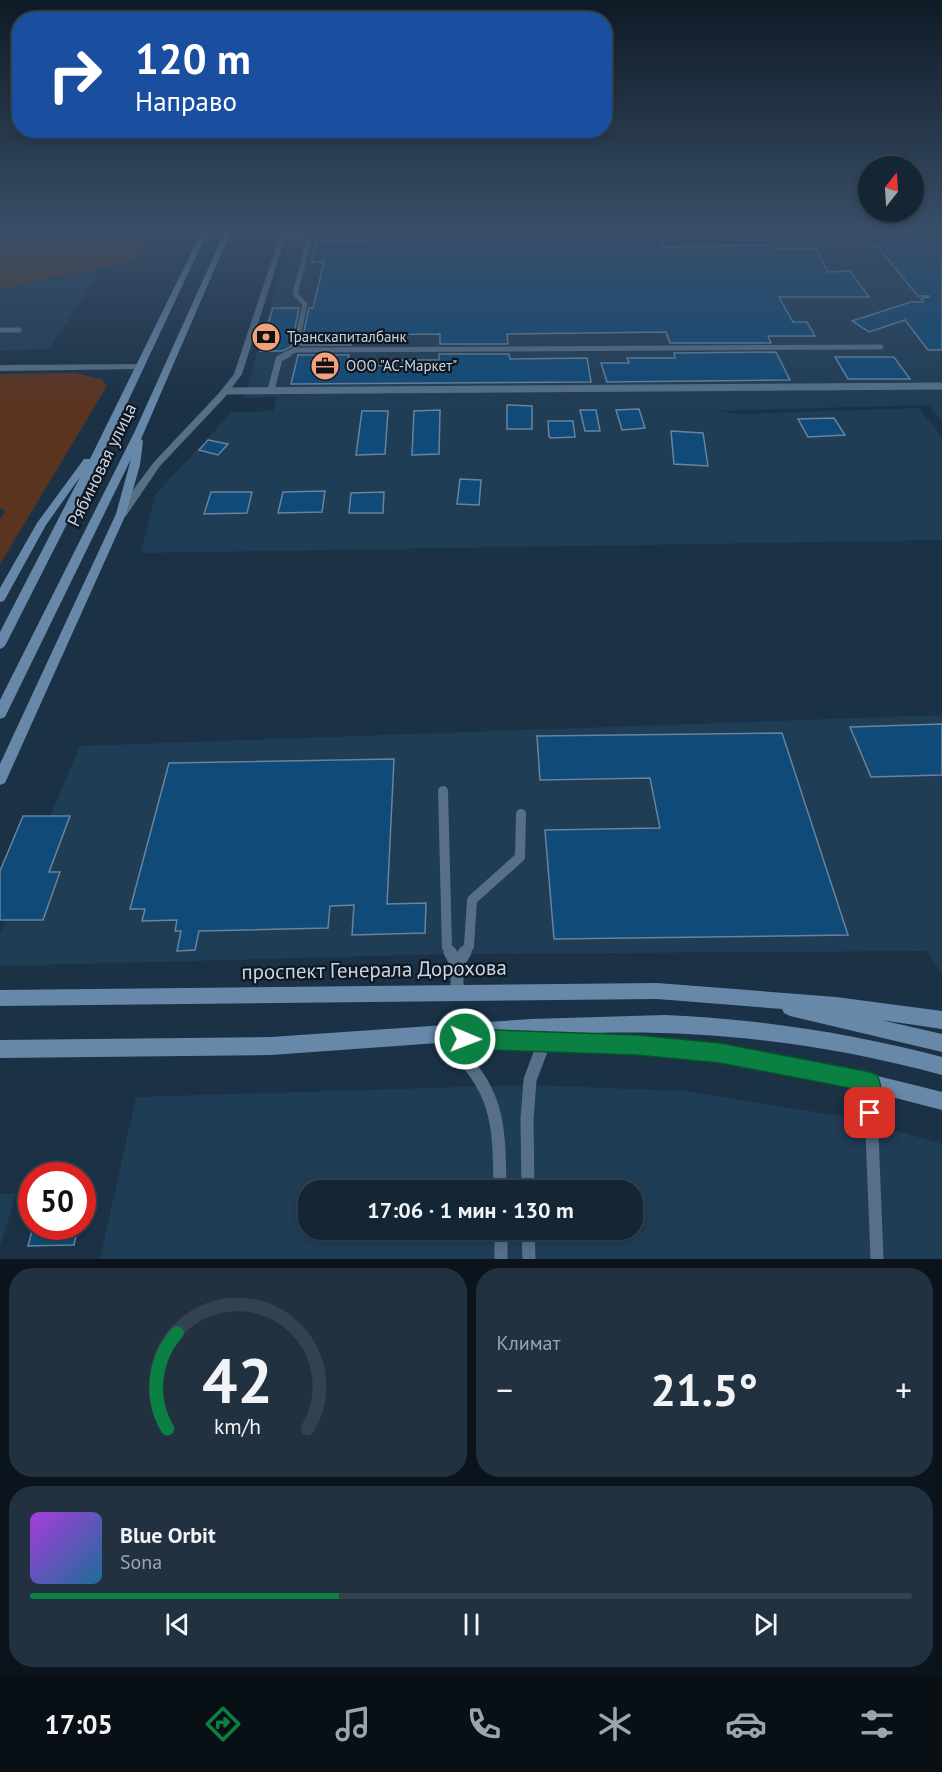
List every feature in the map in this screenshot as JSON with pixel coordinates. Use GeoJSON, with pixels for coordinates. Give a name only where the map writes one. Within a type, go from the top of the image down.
{"type":"FeatureCollection","features":[{"type":"Feature","properties":{"kind":"main road","name":"Рябиновая улица"},"geometry":{"type":"LineString","coordinates":[[0,644],[108,433],[178,288]]}},
{"type":"Feature","properties":{"kind":"main road","name":"Рябиновая улица"},"geometry":{"type":"LineString","coordinates":[[1,711],[140,431],[202,288]]}},
{"type":"Feature","properties":{"kind":"main road"},"geometry":{"type":"LineString","coordinates":[[0,779],[121,514],[135,465],[140,431]]}},
{"type":"Feature","properties":{"kind":"main road"},"geometry":{"type":"LineString","coordinates":[[0,598],[42,523],[108,433]]}},
{"type":"Feature","properties":{"kind":"main road","name":"проспект Генерала Дорохова"},"geometry":{"type":"LineString","coordinates":[[0,998],[456,991],[657,991],[836,1005],[942,1020]]}},
{"type":"Feature","properties":{"kind":"main road","name":"проспект Генерала Дорохова"},"geometry":{"type":"LineString","coordinates":[[748,997],[942,1043]]}},
{"type":"Feature","properties":{"kind":"main road"},"geometry":{"type":"LineString","coordinates":[[0,1048],[307,1044],[536,1028],[666,1024],[752,1030],[831,1041],[942,1066]]}},
{"type":"Feature","properties":{"kind":"main road"},"geometry":{"type":"LineString","coordinates":[[395,1038],[545,1040],[720,1053],[870,1082],[942,1101]]}},
{"type":"Feature","properties":{"kind":"street"},"geometry":{"type":"LineString","coordinates":[[121,514],[157,464],[226,391],[243,362],[266,288]]}},
{"type":"Feature","properties":{"kind":"street"},"geometry":{"type":"LineString","coordinates":[[0,368],[140,367]]}},
{"type":"Feature","properties":{"kind":"lane"},"geometry":{"type":"LineString","coordinates":[[295,350],[305,304],[295,294],[297,288]]}},
{"type":"Feature","properties":{"kind":"lane"},"geometry":{"type":"LineString","coordinates":[[0,330],[19,330]]}},
{"type":"Feature","properties":{"kind":"lane"},"geometry":{"type":"LineString","coordinates":[[271,390],[279,359],[295,350],[881,347]]}},
{"type":"Feature","properties":{"kind":"lane"},"geometry":{"type":"LineString","coordinates":[[226,391],[942,386]]}},
{"type":"Feature","properties":{"kind":"lane"},"geometry":{"type":"LineString","coordinates":[[443,791],[447,947],[457,965],[456,991]]}},
{"type":"Feature","properties":{"kind":"lane"},"geometry":{"type":"LineString","coordinates":[[457,965],[470,946],[472,900],[520,857],[521,814]]}},
{"type":"Feature","properties":{"kind":"lane"},"geometry":{"type":"LineString","coordinates":[[445,1038],[474,1069],[495,1103],[500,1180]]}},
{"type":"Feature","properties":{"kind":"lane"},"geometry":{"type":"LineString","coordinates":[[528,1180],[527,1119],[530,1080],[545,1040]]}},
{"type":"Feature","properties":{"kind":"lane"},"geometry":{"type":"LineString","coordinates":[[870,1082],[877,1259]]}},
{"type":"Feature","properties":{"kind":"lane"},"geometry":{"type":"LineString","coordinates":[[501,1240],[501,1259]]}},
{"type":"Feature","properties":{"kind":"lane"},"geometry":{"type":"LineString","coordinates":[[528,1240],[529,1259]]}},
{"type":"Feature","properties":{"kind":"shaded area"},"geometry":{"type":"Polygon","coordinates":[[[90,288],[49,349],[0,351],[0,289],[90,288]]]}},
{"type":"Feature","properties":{"kind":"shaded area"},"geometry":{"type":"Polygon","coordinates":[[[276,288],[942,288],[942,422],[928,405],[714,411],[738,414],[919,408],[942,437],[942,540],[141,553],[155,495],[232,412],[273,411],[277,397],[244,398],[276,288]]]}},
{"type":"Feature","properties":{"kind":"shaded area"},"geometry":{"type":"Polygon","coordinates":[[[75,373],[101,379],[107,386],[0,564],[0,519],[5,511],[0,508],[0,374],[75,373]]]}},
{"type":"Feature","properties":{"kind":"shaded area"},"geometry":{"type":"Polygon","coordinates":[[[942,715],[942,974],[927,951],[449,954],[0,966],[0,935],[80,746],[942,715]]]}},
{"type":"Feature","properties":{"kind":"shaded area"},"geometry":{"type":"Polygon","coordinates":[[[529,1085],[684,1091],[854,1118],[942,1144],[942,1259],[100,1259],[136,1097],[529,1085]]]}},
{"type":"Feature","properties":{"kind":"shaded area"},"geometry":{"type":"Polygon","coordinates":[[[0,1194],[16,1194],[0,1246],[0,1194]]]}},
{"type":"Feature","properties":{"kind":"building"},"geometry":{"type":"Polygon","coordinates":[[[318,288],[862,288],[869,297],[779,297],[793,322],[807,322],[815,336],[768,336],[771,343],[670,343],[666,332],[507,334],[508,344],[440,344],[440,334],[352,335],[351,345],[301,345],[309,308],[313,308],[318,288]]]}},
{"type":"Feature","properties":{"kind":"building"},"geometry":{"type":"Polygon","coordinates":[[[911,288],[942,288],[942,350],[928,350],[905,320],[869,332],[852,321],[911,302],[923,302],[921,299],[930,296],[918,296],[911,288]]]}},
{"type":"Feature","properties":{"kind":"building"},"geometry":{"type":"Polygon","coordinates":[[[273,308],[299,308],[291,347],[282,351],[260,351],[273,308]]]}},
{"type":"Feature","properties":{"kind":"building"},"geometry":{"type":"Polygon","coordinates":[[[776,352],[790,380],[607,382],[601,363],[629,363],[627,358],[675,358],[674,353],[776,352]]]}},
{"type":"Feature","properties":{"kind":"building"},"geometry":{"type":"Polygon","coordinates":[[[439,354],[509,354],[510,359],[587,358],[591,382],[291,384],[298,355],[349,355],[348,360],[357,360],[356,366],[394,365],[394,360],[439,360],[439,354]]]}},
{"type":"Feature","properties":{"kind":"building"},"geometry":{"type":"Polygon","coordinates":[[[835,357],[894,357],[910,379],[848,379],[835,357]]]}},
{"type":"Feature","properties":{"kind":"building"},"geometry":{"type":"Polygon","coordinates":[[[507,405],[532,406],[532,429],[507,429],[507,405]]]}},
{"type":"Feature","properties":{"kind":"building"},"geometry":{"type":"Polygon","coordinates":[[[639,409],[645,428],[622,430],[616,410],[639,409]]]}},
{"type":"Feature","properties":{"kind":"building"},"geometry":{"type":"Polygon","coordinates":[[[440,410],[439,454],[412,455],[414,411],[440,410]]]}},
{"type":"Feature","properties":{"kind":"building"},"geometry":{"type":"Polygon","coordinates":[[[580,410],[596,410],[600,431],[585,431],[580,410]]]}},
{"type":"Feature","properties":{"kind":"building"},"geometry":{"type":"Polygon","coordinates":[[[362,411],[388,411],[385,454],[356,455],[362,411]]]}},
{"type":"Feature","properties":{"kind":"building"},"geometry":{"type":"Polygon","coordinates":[[[834,418],[845,435],[808,437],[798,419],[834,418]]]}},
{"type":"Feature","properties":{"kind":"building"},"geometry":{"type":"Polygon","coordinates":[[[548,421],[573,421],[575,437],[549,437],[548,421]]]}},
{"type":"Feature","properties":{"kind":"building"},"geometry":{"type":"Polygon","coordinates":[[[671,431],[703,433],[708,466],[674,464],[671,431]]]}},
{"type":"Feature","properties":{"kind":"building"},"geometry":{"type":"Polygon","coordinates":[[[208,440],[228,444],[218,455],[199,450],[208,440]]]}},
{"type":"Feature","properties":{"kind":"building"},"geometry":{"type":"Polygon","coordinates":[[[460,479],[481,480],[479,505],[457,504],[460,479]]]}},
{"type":"Feature","properties":{"kind":"building"},"geometry":{"type":"Polygon","coordinates":[[[325,491],[322,512],[278,513],[283,492],[325,491]]]}},
{"type":"Feature","properties":{"kind":"building"},"geometry":{"type":"Polygon","coordinates":[[[211,492],[252,492],[247,513],[204,514],[211,492]]]}},
{"type":"Feature","properties":{"kind":"building"},"geometry":{"type":"Polygon","coordinates":[[[384,492],[383,513],[349,513],[351,493],[384,492]]]}},
{"type":"Feature","properties":{"kind":"building"},"geometry":{"type":"Polygon","coordinates":[[[942,724],[942,775],[871,777],[850,727],[942,724]]]}},
{"type":"Feature","properties":{"kind":"building"},"geometry":{"type":"Polygon","coordinates":[[[782,733],[848,935],[554,939],[545,830],[660,828],[650,778],[540,780],[537,736],[782,733]]]}},
{"type":"Feature","properties":{"kind":"building"},"geometry":{"type":"Polygon","coordinates":[[[394,759],[387,904],[426,903],[425,933],[352,935],[354,905],[330,906],[328,928],[199,931],[195,950],[177,951],[181,931],[175,931],[177,920],[142,921],[145,909],[130,909],[169,763],[394,759]]]}},
{"type":"Feature","properties":{"kind":"building"},"geometry":{"type":"Polygon","coordinates":[[[23,816],[70,816],[49,872],[60,872],[43,920],[0,920],[0,871],[23,816]]]}},
{"type":"Feature","properties":{"kind":"building"},"geometry":{"type":"Polygon","coordinates":[[[30,1240],[75,1240],[74,1245],[28,1246],[30,1240]]]}},
{"type":"Feature","properties":{"kind":"place","name":"Транскапиталбанк"},"geometry":{"type":"Point","coordinates":[266,337]}},
{"type":"Feature","properties":{"kind":"place","name":"ООО \"АС-Маркет\""},"geometry":{"type":"Point","coordinates":[325,366]}},
{"type":"Feature","properties":{"kind":"route"},"geometry":{"type":"LineString","coordinates":[[465,1039],[637,1045],[720,1053],[870,1082],[870,1113]]}}]}
